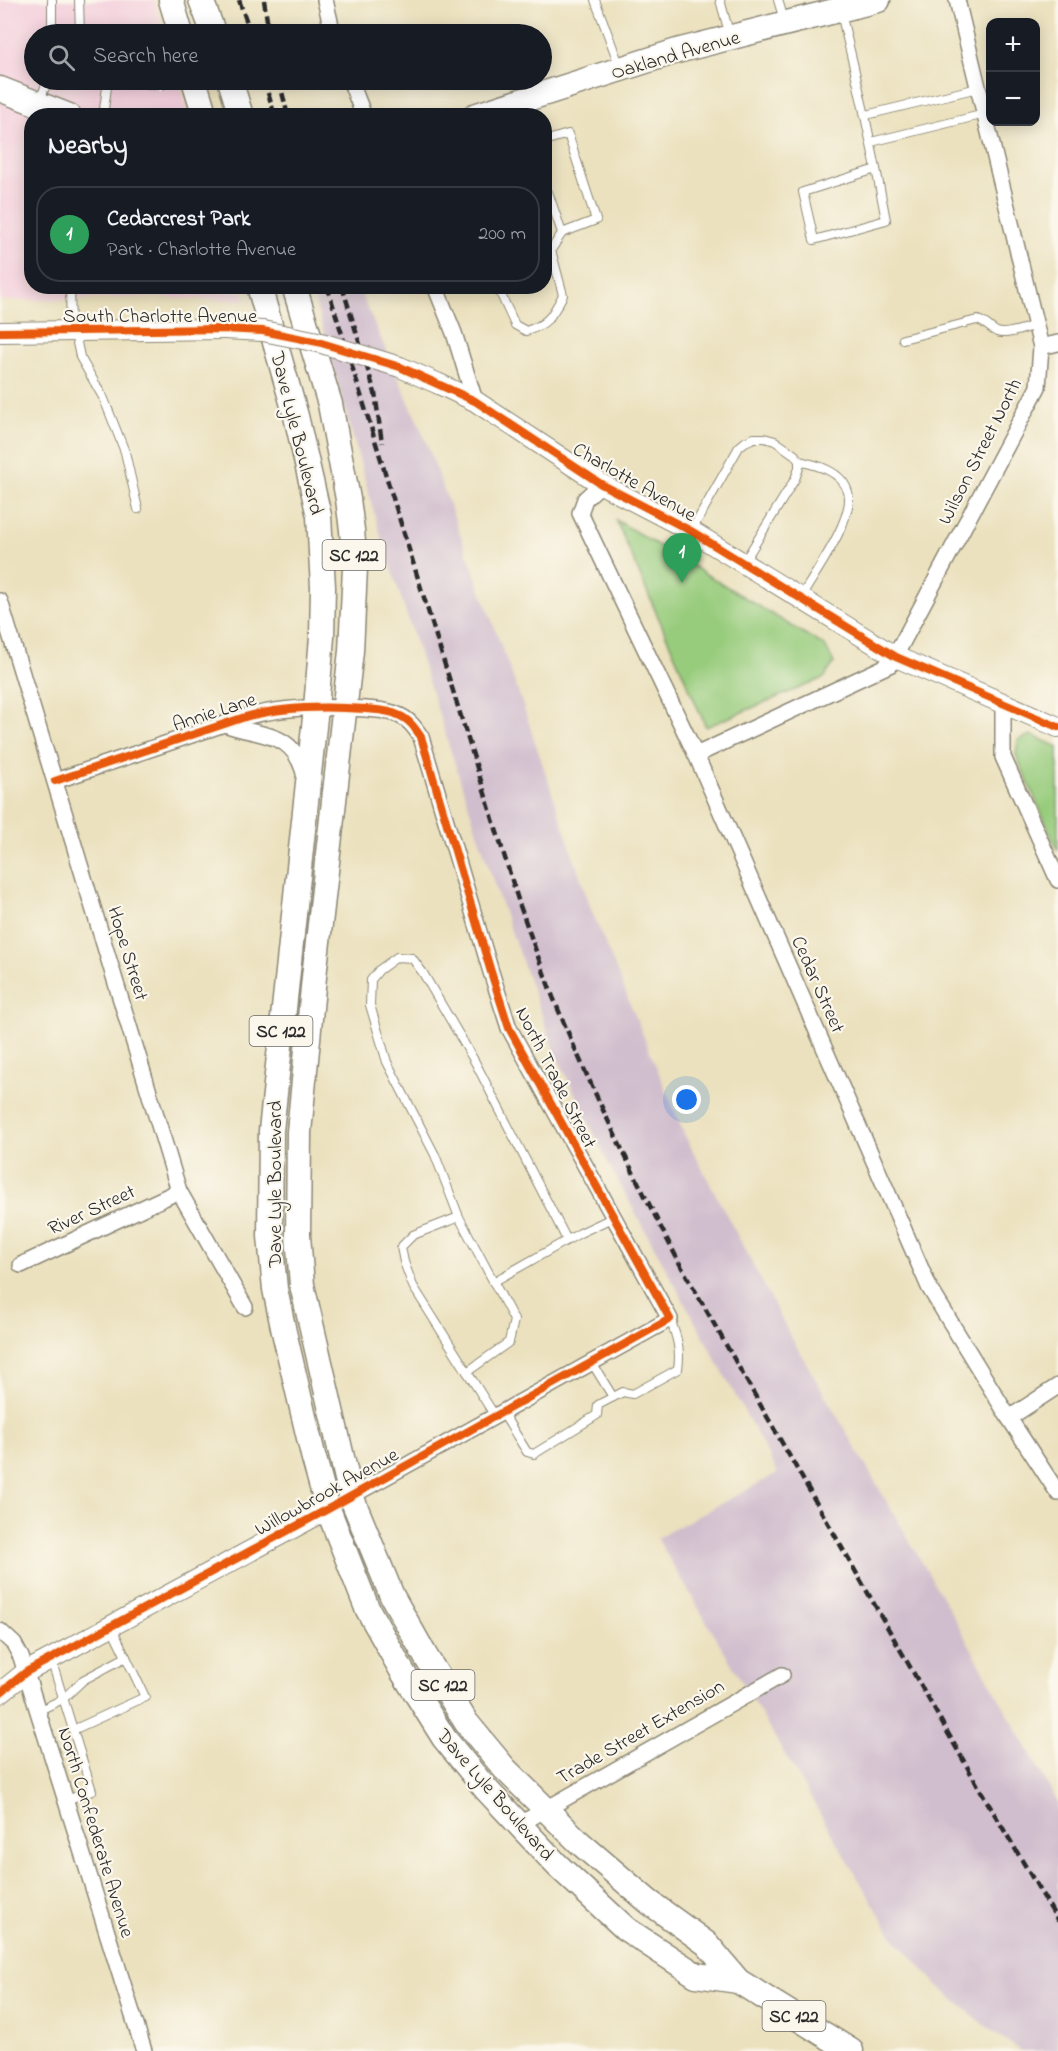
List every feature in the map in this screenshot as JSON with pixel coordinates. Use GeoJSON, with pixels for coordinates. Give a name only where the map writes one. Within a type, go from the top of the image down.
{"type":"FeatureCollection","features":[{"type":"Feature","properties":{"kind":"main road"},"geometry":{"type":"LineString","coordinates":[[171,0],[178,24]]}},
{"type":"Feature","properties":{"kind":"main road"},"geometry":{"type":"LineString","coordinates":[[201,0],[210,24]]}},
{"type":"Feature","properties":{"kind":"main road","name":"Oakland Avenue"},"geometry":{"type":"LineString","coordinates":[[507,108],[677,51],[785,24],[839,5],[878,0]]}},
{"type":"Feature","properties":{"kind":"main road"},"geometry":{"type":"LineString","coordinates":[[0,89],[50,108]]}},
{"type":"Feature","properties":{"kind":"main road"},"geometry":{"type":"LineString","coordinates":[[197,90],[203,108]]}},
{"type":"Feature","properties":{"kind":"main road"},"geometry":{"type":"LineString","coordinates":[[233,90],[239,108]]}},
{"type":"Feature","properties":{"kind":"main road","name":"Dave Lyle Boulevard"},"geometry":{"type":"LineString","coordinates":[[261,294],[296,416],[319,516],[323,587],[322,637],[316,708],[271,1131],[270,1236],[275,1289],[312,1455],[328,1509],[367,1608],[402,1671],[444,1738],[485,1788],[557,1865],[626,1929],[696,1975],[738,1981]]}},
{"type":"Feature","properties":{"kind":"main road","name":"Dave Lyle Boulevard"},"geometry":{"type":"LineString","coordinates":[[296,294],[330,404],[352,530],[355,568],[354,608],[345,707],[299,1132],[298,1236],[302,1285],[351,1496],[392,1596],[431,1666],[466,1722],[505,1769],[580,1843],[649,1902],[707,1944],[738,1981],[850,2051]]}},
{"type":"Feature","properties":{"kind":"street"},"geometry":{"type":"LineString","coordinates":[[325,0],[331,24]]}},
{"type":"Feature","properties":{"kind":"street","name":"Wilson Street North"},"geometry":{"type":"LineString","coordinates":[[696,755],[891,664],[1038,387],[1041,347],[957,0]]}},
{"type":"Feature","properties":{"kind":"street"},"geometry":{"type":"LineString","coordinates":[[354,90],[361,108]]}},
{"type":"Feature","properties":{"kind":"street"},"geometry":{"type":"LineString","coordinates":[[438,294],[454,333],[475,401]]}},
{"type":"Feature","properties":{"kind":"street","name":"South Charlotte Avenue"},"geometry":{"type":"LineString","coordinates":[[0,332],[224,329],[263,331],[318,342]]}},
{"type":"Feature","properties":{"kind":"street","name":"Charlotte Avenue"},"geometry":{"type":"LineString","coordinates":[[318,342],[400,367],[475,401],[601,484],[691,531],[896,657],[1058,727]]}},
{"type":"Feature","properties":{"kind":"street"},"geometry":{"type":"LineString","coordinates":[[1041,347],[1058,343]]}},
{"type":"Feature","properties":{"kind":"street","name":"Cedar Street"},"geometry":{"type":"LineString","coordinates":[[601,484],[585,499],[580,513],[696,755],[929,1287],[1058,1494]]}},
{"type":"Feature","properties":{"kind":"street","name":"Hope Street"},"geometry":{"type":"LineString","coordinates":[[0,601],[179,1191],[244,1307]]}},
{"type":"Feature","properties":{"kind":"street"},"geometry":{"type":"LineString","coordinates":[[1003,703],[1003,757],[1058,880]]}},
{"type":"Feature","properties":{"kind":"street","name":"Annie Lane"},"geometry":{"type":"LineString","coordinates":[[55,781],[272,710],[316,708],[345,707],[377,710],[401,716],[415,727],[421,737],[429,765]]}},
{"type":"Feature","properties":{"kind":"street"},"geometry":{"type":"LineString","coordinates":[[225,724],[257,732],[287,744],[302,763],[308,786]]}},
{"type":"Feature","properties":{"kind":"street","name":"North Trade Street"},"geometry":{"type":"LineString","coordinates":[[429,765],[509,1028],[670,1319]]}},
{"type":"Feature","properties":{"kind":"street","name":"River Street"},"geometry":{"type":"LineString","coordinates":[[21,1265],[179,1191]]}},
{"type":"Feature","properties":{"kind":"street","name":"Willowbrook Avenue"},"geometry":{"type":"LineString","coordinates":[[0,1693],[26,1672],[328,1509],[670,1319]]}},
{"type":"Feature","properties":{"kind":"street"},"geometry":{"type":"LineString","coordinates":[[1009,1418],[1058,1386]]}},
{"type":"Feature","properties":{"kind":"street","name":"North Confederate Avenue"},"geometry":{"type":"LineString","coordinates":[[0,1631],[14,1644],[26,1672],[144,2051]]}},
{"type":"Feature","properties":{"kind":"street","name":"Trade Street Extension"},"geometry":{"type":"LineString","coordinates":[[520,1824],[782,1675]]}},
{"type":"Feature","properties":{"kind":"lane"},"geometry":{"type":"LineString","coordinates":[[52,0],[52,24]]}},
{"type":"Feature","properties":{"kind":"lane"},"geometry":{"type":"LineString","coordinates":[[79,0],[80,24]]}},
{"type":"Feature","properties":{"kind":"lane"},"geometry":{"type":"LineString","coordinates":[[595,0],[620,69]]}},
{"type":"Feature","properties":{"kind":"lane"},"geometry":{"type":"LineString","coordinates":[[720,0],[731,37]]}},
{"type":"Feature","properties":{"kind":"lane"},"geometry":{"type":"LineString","coordinates":[[778,0],[785,24]]}},
{"type":"Feature","properties":{"kind":"lane"},"geometry":{"type":"LineString","coordinates":[[839,5],[866,115],[886,220],[814,240],[803,192],[876,169]]}},
{"type":"Feature","properties":{"kind":"lane"},"geometry":{"type":"LineString","coordinates":[[866,115],[978,88]]}},
{"type":"Feature","properties":{"kind":"lane"},"geometry":{"type":"LineString","coordinates":[[39,104],[44,90]]}},
{"type":"Feature","properties":{"kind":"lane"},"geometry":{"type":"LineString","coordinates":[[103,108],[106,90]]}},
{"type":"Feature","properties":{"kind":"lane"},"geometry":{"type":"LineString","coordinates":[[871,142],[985,114]]}},
{"type":"Feature","properties":{"kind":"lane"},"geometry":{"type":"LineString","coordinates":[[552,139],[568,134],[596,220],[562,233],[552,248]]}},
{"type":"Feature","properties":{"kind":"lane"},"geometry":{"type":"LineString","coordinates":[[552,204],[562,233]]}},
{"type":"Feature","properties":{"kind":"lane"},"geometry":{"type":"LineString","coordinates":[[501,294],[515,325],[526,331],[541,327],[554,312],[563,295],[552,254]]}},
{"type":"Feature","properties":{"kind":"lane"},"geometry":{"type":"LineString","coordinates":[[71,294],[73,331],[80,357],[104,399],[125,452],[138,509]]}},
{"type":"Feature","properties":{"kind":"lane"},"geometry":{"type":"LineString","coordinates":[[903,339],[977,320],[983,321],[999,333],[1035,326]]}},
{"type":"Feature","properties":{"kind":"lane"},"geometry":{"type":"LineString","coordinates":[[691,531],[739,447],[754,438],[775,441],[795,455],[799,461],[799,468],[795,479],[743,563]]}},
{"type":"Feature","properties":{"kind":"lane"},"geometry":{"type":"LineString","coordinates":[[799,461],[820,466],[829,471],[845,485],[850,498],[841,528],[800,598]]}},
{"type":"Feature","properties":{"kind":"lane"},"geometry":{"type":"LineString","coordinates":[[467,1372],[509,1342],[514,1320],[459,1217],[435,1155],[387,1062],[370,1005],[371,980],[379,970],[397,957],[412,958],[423,974],[475,1062],[567,1240]]}},
{"type":"Feature","properties":{"kind":"lane"},"geometry":{"type":"LineString","coordinates":[[459,1217],[413,1235],[401,1247],[404,1262],[412,1286],[467,1372],[527,1452],[534,1454],[597,1415],[598,1405],[623,1392],[633,1394],[678,1369],[680,1358],[678,1340],[670,1319]]}},
{"type":"Feature","properties":{"kind":"lane"},"geometry":{"type":"LineString","coordinates":[[493,1282],[567,1240],[614,1218]]}},
{"type":"Feature","properties":{"kind":"lane"},"geometry":{"type":"LineString","coordinates":[[592,1363],[613,1397]]}},
{"type":"Feature","properties":{"kind":"lane"},"geometry":{"type":"LineString","coordinates":[[73,1730],[145,1697],[111,1626]]}},
{"type":"Feature","properties":{"kind":"lane"},"geometry":{"type":"LineString","coordinates":[[38,1711],[63,1699],[83,1680],[126,1657]]}},
{"type":"Feature","properties":{"kind":"lane"},"geometry":{"type":"LineString","coordinates":[[51,1659],[92,1791],[66,1800]]}},
{"type":"Feature","properties":{"kind":"shaded area"},"geometry":{"type":"Polygon","coordinates":[[[0,0],[154,0],[162,24],[24,24],[24,90],[182,90],[187,108],[24,108],[24,294],[243,294],[245,300],[146,297],[0,301],[0,0]]]}},
{"type":"Feature","properties":{"kind":"shaded area"},"geometry":{"type":"Polygon","coordinates":[[[328,294],[361,294],[424,436],[519,694],[591,909],[684,1134],[791,1337],[952,1614],[1058,1803],[1058,2051],[1021,2051],[992,2031],[939,1987],[891,1934],[657,1538],[778,1473],[607,1161],[555,1052],[495,887],[379,530],[314,298],[328,294]]]}},
{"type":"Feature","properties":{"kind":"green space"},"geometry":{"type":"Polygon","coordinates":[[[616,520],[825,646],[834,663],[824,678],[706,727],[616,520]]]}},
{"type":"Feature","properties":{"kind":"green space"},"geometry":{"type":"Polygon","coordinates":[[[1031,735],[1058,747],[1058,851],[1016,755],[1018,740],[1031,735]]]}},
{"type":"Feature","properties":{"kind":"railway"},"geometry":{"type":"LineString","coordinates":[[239,0],[247,24]]}},
{"type":"Feature","properties":{"kind":"railway"},"geometry":{"type":"LineString","coordinates":[[264,0],[268,24]]}},
{"type":"Feature","properties":{"kind":"railway"},"geometry":{"type":"LineString","coordinates":[[267,90],[273,108]]}},
{"type":"Feature","properties":{"kind":"railway"},"geometry":{"type":"LineString","coordinates":[[282,90],[286,108]]}},
{"type":"Feature","properties":{"kind":"railway"},"geometry":{"type":"LineString","coordinates":[[329,294],[519,903],[553,997],[598,1099],[681,1266],[985,1798],[1058,1921]]}},
{"type":"Feature","properties":{"kind":"railway"},"geometry":{"type":"LineString","coordinates":[[344,294],[375,393],[382,443]]}},
{"type":"Feature","properties":{"kind":"cycle path"},"geometry":{"type":"LineString","coordinates":[[0,332],[224,329],[263,331],[318,342],[400,367],[475,401],[601,484],[691,531],[896,657],[1058,727]]}},
{"type":"Feature","properties":{"kind":"cycle path"},"geometry":{"type":"LineString","coordinates":[[0,1693],[26,1672],[328,1509],[670,1319],[509,1028],[421,737],[409,721],[391,712],[366,709],[320,707],[260,713],[55,781]]}},
{"type":"Feature","properties":{"kind":"place","name":"Cedarcrest Park"},"geometry":{"type":"Point","coordinates":[682,583]}}]}
